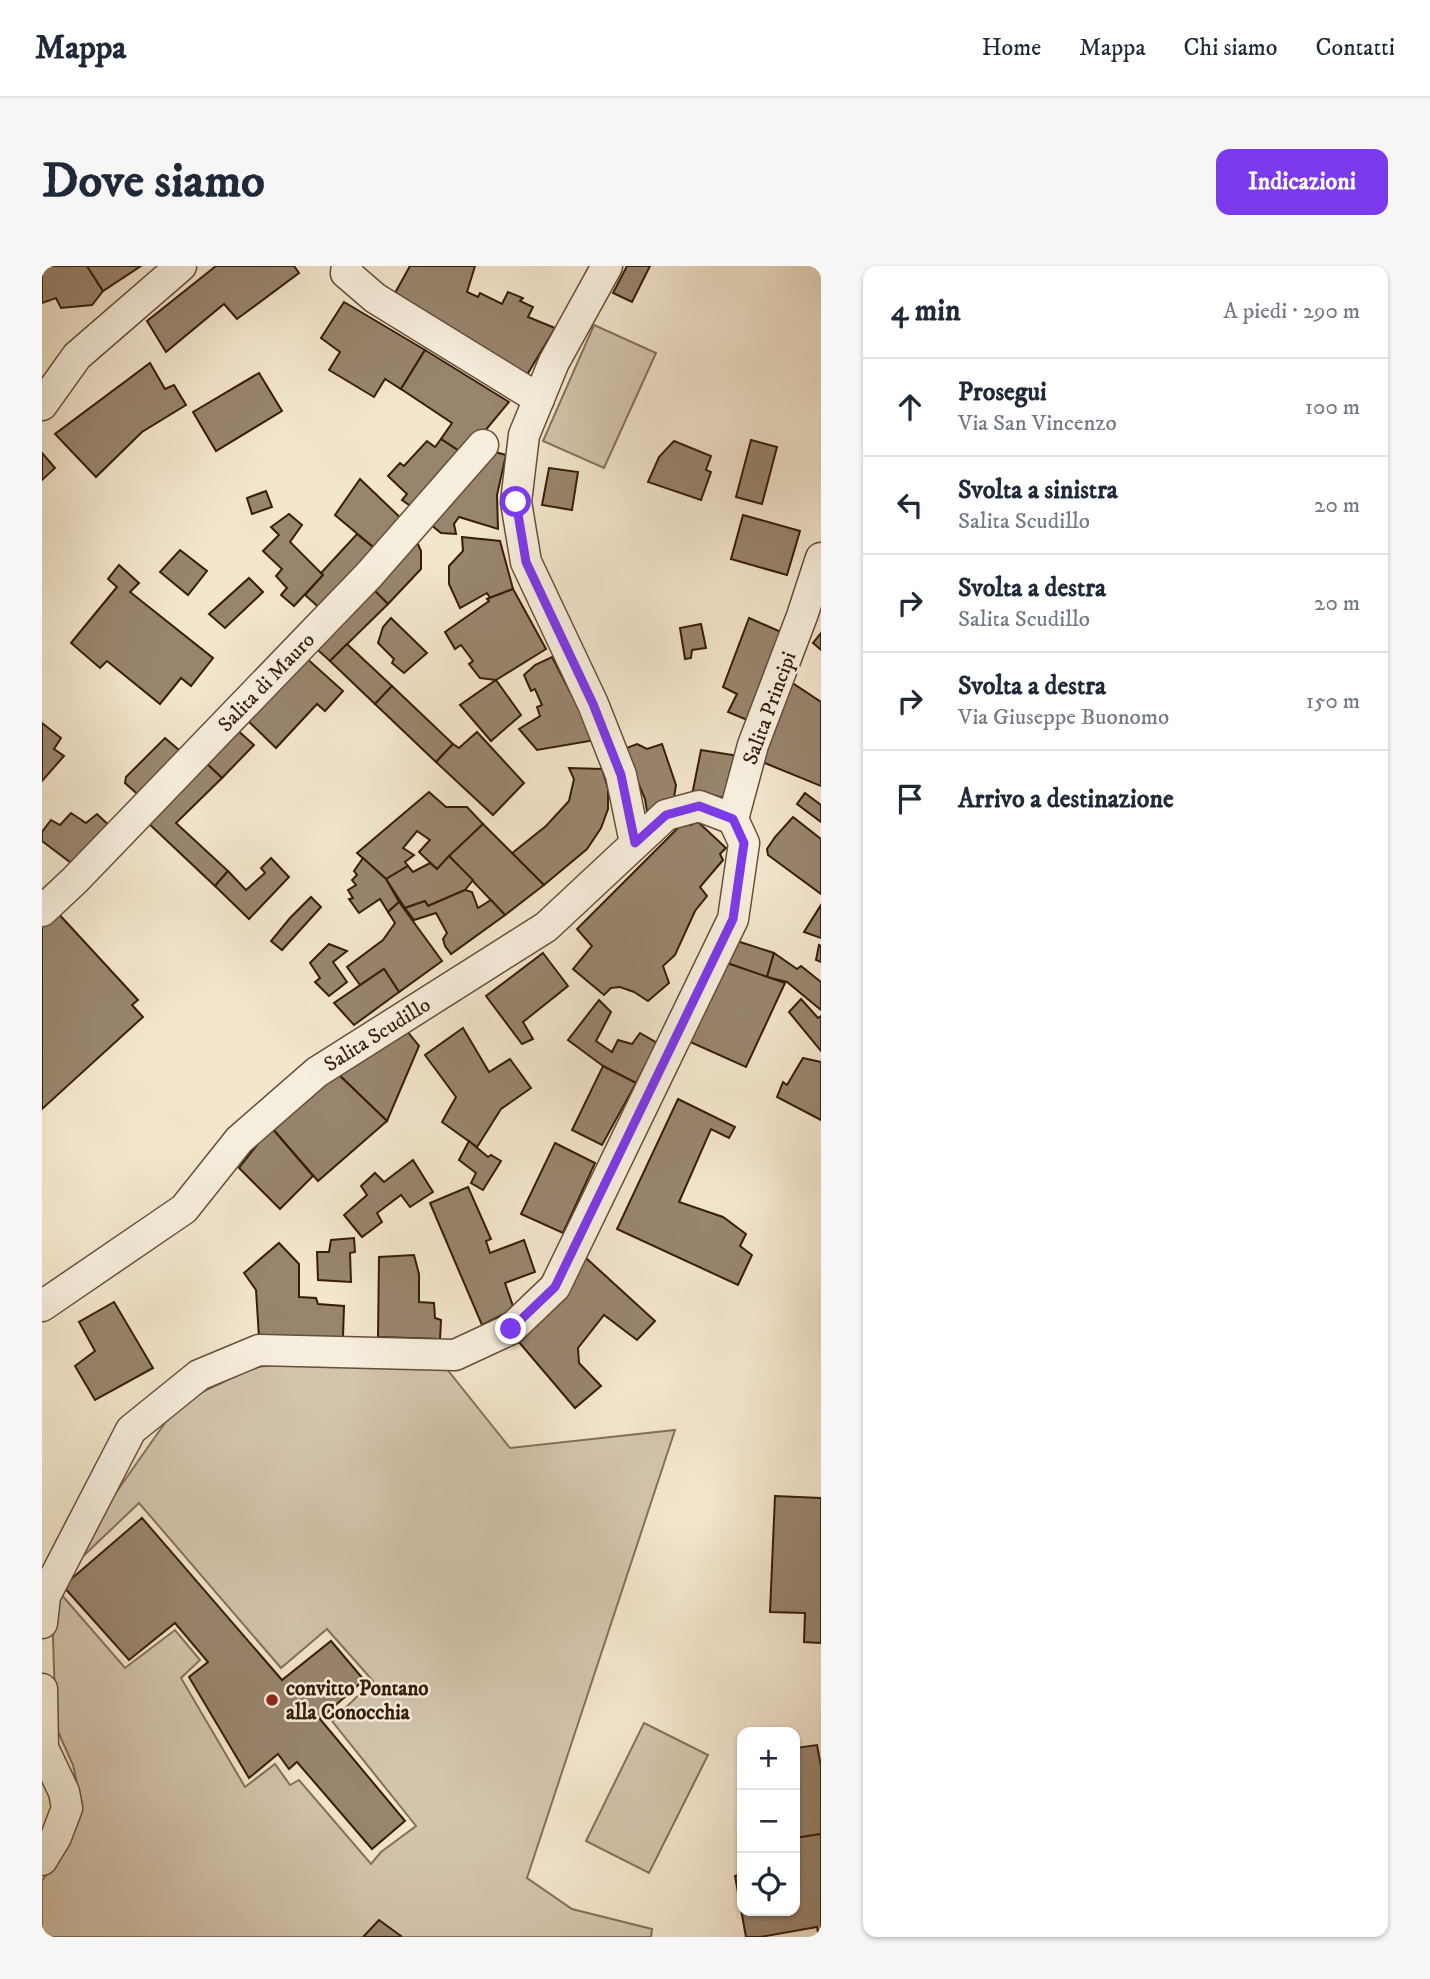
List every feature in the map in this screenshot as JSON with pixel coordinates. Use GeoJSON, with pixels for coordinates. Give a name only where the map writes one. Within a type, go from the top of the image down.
{"type":"FeatureCollection","features":[{"type":"Feature","properties":{"kind":"street"},"geometry":{"type":"LineString","coordinates":[[42,405],[77,356],[181,266]]}},
{"type":"Feature","properties":{"kind":"street"},"geometry":{"type":"LineString","coordinates":[[607,266],[554,362],[524,435],[516,502],[526,562],[593,704],[621,775],[635,843]]}},
{"type":"Feature","properties":{"kind":"street"},"geometry":{"type":"LineString","coordinates":[[347,269],[375,298],[539,399]]}},
{"type":"Feature","properties":{"kind":"street","name":"Salita di Mauro"},"geometry":{"type":"LineString","coordinates":[[42,911],[84,871],[369,575],[483,444]]}},
{"type":"Feature","properties":{"kind":"street","name":"Salita Principi"},"geometry":{"type":"LineString","coordinates":[[733,819],[754,745],[821,558]]}},
{"type":"Feature","properties":{"kind":"street","name":"Salita Scudillo"},"geometry":{"type":"LineString","coordinates":[[42,1306],[184,1209],[239,1140],[317,1072],[546,927],[666,815],[699,806],[733,819]]}},
{"type":"Feature","properties":{"kind":"street"},"geometry":{"type":"LineString","coordinates":[[42,1623],[45,1596],[131,1430],[199,1375],[259,1350],[454,1355],[511,1329],[555,1287],[733,919],[744,843],[733,819]]}},
{"type":"Feature","properties":{"kind":"street"},"geometry":{"type":"LineString","coordinates":[[42,1689],[43,1748],[64,1792],[66,1808],[56,1837],[42,1860]]}},
{"type":"Feature","properties":{"kind":"shaded area"},"geometry":{"type":"Polygon","coordinates":[[[594,325],[656,353],[604,468],[543,441],[594,325]]]}},
{"type":"Feature","properties":{"kind":"shaded area"},"geometry":{"type":"Polygon","coordinates":[[[329,1361],[446,1368],[510,1448],[675,1430],[527,1878],[572,1909],[652,1929],[651,1937],[42,1937],[42,1881],[82,1805],[73,1765],[56,1727],[52,1609],[54,1586],[125,1668],[175,1630],[200,1660],[181,1678],[245,1787],[275,1764],[290,1785],[299,1780],[371,1864],[381,1852],[416,1826],[332,1721],[373,1681],[327,1629],[281,1668],[139,1503],[78,1561],[70,1558],[179,1403],[255,1367],[329,1361]]]}},
{"type":"Feature","properties":{"kind":"shaded area"},"geometry":{"type":"Polygon","coordinates":[[[644,1723],[708,1755],[649,1873],[586,1841],[644,1723]]]}},
{"type":"Feature","properties":{"kind":"building"},"geometry":{"type":"Polygon","coordinates":[[[42,266],[87,266],[103,291],[92,305],[61,308],[56,298],[42,303],[42,266]]]}},
{"type":"Feature","properties":{"kind":"building"},"geometry":{"type":"Polygon","coordinates":[[[87,266],[141,266],[103,291],[87,266]]]}},
{"type":"Feature","properties":{"kind":"building"},"geometry":{"type":"Polygon","coordinates":[[[216,266],[294,266],[299,273],[237,319],[224,304],[166,352],[147,321],[216,266]]]}},
{"type":"Feature","properties":{"kind":"building"},"geometry":{"type":"Polygon","coordinates":[[[410,266],[475,266],[467,292],[478,297],[480,293],[502,304],[508,292],[523,298],[520,301],[533,307],[528,317],[555,328],[521,385],[390,302],[410,266]]]}},
{"type":"Feature","properties":{"kind":"building"},"geometry":{"type":"Polygon","coordinates":[[[627,266],[650,266],[632,302],[613,293],[627,266]]]}},
{"type":"Feature","properties":{"kind":"building"},"geometry":{"type":"Polygon","coordinates":[[[344,302],[425,350],[401,389],[385,379],[374,397],[329,370],[340,352],[321,338],[344,302]]]}},
{"type":"Feature","properties":{"kind":"building"},"geometry":{"type":"Polygon","coordinates":[[[425,350],[509,402],[465,455],[441,439],[452,423],[401,389],[425,350]]]}},
{"type":"Feature","properties":{"kind":"building"},"geometry":{"type":"Polygon","coordinates":[[[150,363],[165,389],[174,385],[186,405],[142,432],[96,477],[55,434],[150,363]]]}},
{"type":"Feature","properties":{"kind":"building"},"geometry":{"type":"Polygon","coordinates":[[[259,373],[282,411],[216,451],[193,412],[259,373]]]}},
{"type":"Feature","properties":{"kind":"building"},"geometry":{"type":"Polygon","coordinates":[[[441,439],[465,455],[419,512],[402,500],[407,494],[388,476],[400,463],[404,466],[427,441],[435,447],[441,439]]]}},
{"type":"Feature","properties":{"kind":"building"},"geometry":{"type":"Polygon","coordinates":[[[751,440],[777,447],[762,504],[736,497],[751,440]]]}},
{"type":"Feature","properties":{"kind":"building"},"geometry":{"type":"Polygon","coordinates":[[[674,441],[711,456],[706,470],[711,472],[701,500],[648,482],[659,457],[674,441]]]}},
{"type":"Feature","properties":{"kind":"building"},"geometry":{"type":"Polygon","coordinates":[[[488,450],[506,455],[497,495],[498,529],[459,517],[454,524],[456,534],[441,533],[430,524],[488,450]]]}},
{"type":"Feature","properties":{"kind":"building"},"geometry":{"type":"Polygon","coordinates":[[[42,453],[55,468],[42,480],[42,453]]]}},
{"type":"Feature","properties":{"kind":"building"},"geometry":{"type":"Polygon","coordinates":[[[549,468],[578,472],[572,510],[542,505],[549,468]]]}},
{"type":"Feature","properties":{"kind":"building"},"geometry":{"type":"Polygon","coordinates":[[[360,479],[407,524],[379,552],[335,515],[360,479]]]}},
{"type":"Feature","properties":{"kind":"building"},"geometry":{"type":"Polygon","coordinates":[[[266,491],[272,507],[252,514],[247,498],[266,491]]]}},
{"type":"Feature","properties":{"kind":"building"},"geometry":{"type":"Polygon","coordinates":[[[289,514],[302,525],[290,542],[323,575],[294,606],[281,595],[287,588],[276,576],[282,569],[263,551],[279,535],[271,527],[289,514]]]}},
{"type":"Feature","properties":{"kind":"building"},"geometry":{"type":"Polygon","coordinates":[[[743,515],[800,531],[787,575],[731,559],[743,515]]]}},
{"type":"Feature","properties":{"kind":"building"},"geometry":{"type":"Polygon","coordinates":[[[357,534],[379,552],[323,611],[305,595],[357,534]]]}},
{"type":"Feature","properties":{"kind":"building"},"geometry":{"type":"Polygon","coordinates":[[[462,537],[500,541],[513,589],[490,598],[487,593],[460,608],[449,584],[449,566],[463,551],[462,537]]]}},
{"type":"Feature","properties":{"kind":"building"},"geometry":{"type":"Polygon","coordinates":[[[416,540],[421,551],[421,569],[388,604],[371,587],[416,540]]]}},
{"type":"Feature","properties":{"kind":"building"},"geometry":{"type":"Polygon","coordinates":[[[180,550],[207,571],[188,595],[160,572],[180,550]]]}},
{"type":"Feature","properties":{"kind":"building"},"geometry":{"type":"Polygon","coordinates":[[[119,565],[139,583],[130,592],[213,658],[191,686],[181,678],[160,704],[107,661],[100,668],[71,643],[117,587],[108,579],[119,565]]]}},
{"type":"Feature","properties":{"kind":"building"},"geometry":{"type":"Polygon","coordinates":[[[249,578],[263,592],[225,628],[209,614],[249,578]]]}},
{"type":"Feature","properties":{"kind":"building"},"geometry":{"type":"Polygon","coordinates":[[[371,587],[388,604],[330,661],[311,644],[371,587]]]}},
{"type":"Feature","properties":{"kind":"building"},"geometry":{"type":"Polygon","coordinates":[[[513,589],[546,649],[496,680],[480,678],[469,664],[473,661],[461,645],[455,649],[445,632],[489,601],[487,599],[513,589]]]}},
{"type":"Feature","properties":{"kind":"building"},"geometry":{"type":"Polygon","coordinates":[[[391,618],[427,653],[404,673],[392,663],[394,659],[378,643],[383,627],[391,618]]]}},
{"type":"Feature","properties":{"kind":"building"},"geometry":{"type":"Polygon","coordinates":[[[749,618],[788,635],[752,722],[728,712],[737,694],[723,687],[749,618]]]}},
{"type":"Feature","properties":{"kind":"building"},"geometry":{"type":"Polygon","coordinates":[[[701,624],[706,648],[692,650],[691,658],[685,659],[680,628],[701,624]]]}},
{"type":"Feature","properties":{"kind":"building"},"geometry":{"type":"Polygon","coordinates":[[[821,633],[821,650],[813,643],[821,633]]]}},
{"type":"Feature","properties":{"kind":"building"},"geometry":{"type":"Polygon","coordinates":[[[347,644],[392,686],[375,704],[330,661],[347,644]]]}},
{"type":"Feature","properties":{"kind":"building"},"geometry":{"type":"Polygon","coordinates":[[[304,656],[343,691],[325,711],[317,704],[276,748],[245,718],[304,656]]]}},
{"type":"Feature","properties":{"kind":"building"},"geometry":{"type":"Polygon","coordinates":[[[552,657],[595,740],[537,750],[519,729],[540,716],[537,707],[542,705],[535,689],[531,691],[524,675],[535,665],[552,657]]]}},
{"type":"Feature","properties":{"kind":"building"},"geometry":{"type":"Polygon","coordinates":[[[785,678],[821,702],[821,786],[755,759],[785,678]]]}},
{"type":"Feature","properties":{"kind":"building"},"geometry":{"type":"Polygon","coordinates":[[[496,680],[521,715],[491,741],[460,705],[496,680]]]}},
{"type":"Feature","properties":{"kind":"building"},"geometry":{"type":"Polygon","coordinates":[[[392,686],[453,744],[436,762],[375,704],[392,686]]]}},
{"type":"Feature","properties":{"kind":"building"},"geometry":{"type":"Polygon","coordinates":[[[42,723],[61,738],[54,749],[64,756],[42,781],[42,723]]]}},
{"type":"Feature","properties":{"kind":"building"},"geometry":{"type":"Polygon","coordinates":[[[235,728],[254,745],[222,778],[204,761],[235,728]]]}},
{"type":"Feature","properties":{"kind":"building"},"geometry":{"type":"Polygon","coordinates":[[[477,732],[524,783],[493,815],[436,762],[453,744],[459,748],[477,732]]]}},
{"type":"Feature","properties":{"kind":"building"},"geometry":{"type":"Polygon","coordinates":[[[165,738],[186,756],[143,799],[125,783],[126,777],[165,738]]]}},
{"type":"Feature","properties":{"kind":"building"},"geometry":{"type":"Polygon","coordinates":[[[637,744],[647,749],[662,744],[676,785],[674,798],[648,817],[645,799],[624,749],[637,744]]]}},
{"type":"Feature","properties":{"kind":"building"},"geometry":{"type":"Polygon","coordinates":[[[701,750],[739,756],[728,799],[712,795],[692,795],[701,750]]]}},
{"type":"Feature","properties":{"kind":"building"},"geometry":{"type":"Polygon","coordinates":[[[204,761],[222,778],[176,823],[228,871],[215,886],[146,821],[204,761]]]}},
{"type":"Feature","properties":{"kind":"building"},"geometry":{"type":"Polygon","coordinates":[[[569,768],[602,769],[608,788],[608,809],[601,828],[587,849],[544,885],[511,854],[546,826],[569,801],[574,779],[569,768]]]}},
{"type":"Feature","properties":{"kind":"building"},"geometry":{"type":"Polygon","coordinates":[[[429,792],[446,807],[467,807],[483,824],[437,869],[419,852],[430,840],[417,831],[403,848],[414,855],[405,862],[408,866],[386,879],[357,853],[429,792]]]}},
{"type":"Feature","properties":{"kind":"building"},"geometry":{"type":"Polygon","coordinates":[[[805,793],[821,805],[821,822],[797,804],[805,793]]]}},
{"type":"Feature","properties":{"kind":"building"},"geometry":{"type":"Polygon","coordinates":[[[71,813],[86,823],[97,814],[112,828],[75,866],[42,841],[42,832],[51,820],[60,825],[71,813]]]}},
{"type":"Feature","properties":{"kind":"building"},"geometry":{"type":"Polygon","coordinates":[[[793,817],[821,839],[821,894],[768,855],[767,849],[793,817]]]}},
{"type":"Feature","properties":{"kind":"building"},"geometry":{"type":"Polygon","coordinates":[[[697,821],[726,848],[720,854],[723,860],[700,887],[707,896],[695,911],[675,955],[663,966],[669,983],[648,1001],[620,987],[611,988],[604,995],[573,969],[592,946],[577,929],[684,822],[691,825],[697,821]]]}},
{"type":"Feature","properties":{"kind":"building"},"geometry":{"type":"Polygon","coordinates":[[[483,824],[544,885],[505,915],[449,856],[483,824]]]}},
{"type":"Feature","properties":{"kind":"building"},"geometry":{"type":"Polygon","coordinates":[[[449,856],[473,880],[465,890],[428,906],[425,901],[405,908],[386,879],[408,866],[413,872],[430,863],[437,869],[449,856]]]}},
{"type":"Feature","properties":{"kind":"building"},"geometry":{"type":"Polygon","coordinates":[[[271,858],[289,877],[249,919],[215,886],[228,871],[246,890],[265,873],[261,868],[271,858]]]}},
{"type":"Feature","properties":{"kind":"building"},"geometry":{"type":"Polygon","coordinates":[[[363,858],[386,879],[399,902],[388,912],[380,899],[359,913],[349,899],[353,898],[348,890],[356,885],[352,880],[357,875],[354,871],[363,858]]]}},
{"type":"Feature","properties":{"kind":"building"},"geometry":{"type":"Polygon","coordinates":[[[465,890],[472,892],[478,908],[491,900],[505,915],[451,954],[443,939],[447,933],[436,913],[414,920],[405,908],[425,901],[428,906],[465,890]]]}},
{"type":"Feature","properties":{"kind":"building"},"geometry":{"type":"Polygon","coordinates":[[[311,897],[321,907],[282,950],[271,941],[311,897]]]}},
{"type":"Feature","properties":{"kind":"building"},"geometry":{"type":"Polygon","coordinates":[[[399,902],[442,961],[399,992],[384,969],[360,985],[347,967],[383,940],[395,923],[388,912],[399,902]]]}},
{"type":"Feature","properties":{"kind":"building"},"geometry":{"type":"Polygon","coordinates":[[[821,905],[821,938],[804,932],[821,905]]]}},
{"type":"Feature","properties":{"kind":"building"},"geometry":{"type":"Polygon","coordinates":[[[56,911],[138,1000],[132,1005],[143,1017],[42,1109],[42,924],[56,911]]]}},
{"type":"Feature","properties":{"kind":"building"},"geometry":{"type":"Polygon","coordinates":[[[734,940],[774,953],[767,977],[724,962],[734,940]]]}},
{"type":"Feature","properties":{"kind":"building"},"geometry":{"type":"Polygon","coordinates":[[[329,944],[347,951],[333,962],[347,982],[329,996],[315,982],[320,978],[310,963],[329,944]]]}},
{"type":"Feature","properties":{"kind":"building"},"geometry":{"type":"Polygon","coordinates":[[[819,945],[821,946],[821,962],[816,960],[819,945]]]}},
{"type":"Feature","properties":{"kind":"building"},"geometry":{"type":"Polygon","coordinates":[[[543,953],[568,986],[523,1022],[533,1039],[522,1044],[486,996],[543,953]]]}},
{"type":"Feature","properties":{"kind":"building"},"geometry":{"type":"Polygon","coordinates":[[[774,953],[797,969],[801,966],[821,982],[821,1010],[787,982],[767,977],[774,953]]]}},
{"type":"Feature","properties":{"kind":"building"},"geometry":{"type":"Polygon","coordinates":[[[724,962],[785,983],[746,1067],[688,1041],[724,962]]]}},
{"type":"Feature","properties":{"kind":"building"},"geometry":{"type":"Polygon","coordinates":[[[384,969],[399,992],[354,1025],[334,1003],[384,969]]]}},
{"type":"Feature","properties":{"kind":"building"},"geometry":{"type":"Polygon","coordinates":[[[801,999],[818,1018],[821,1016],[821,1051],[789,1012],[801,999]]]}},
{"type":"Feature","properties":{"kind":"building"},"geometry":{"type":"Polygon","coordinates":[[[599,1000],[611,1012],[596,1041],[612,1052],[618,1040],[632,1044],[640,1033],[657,1043],[636,1083],[603,1066],[568,1040],[599,1000]]]}},
{"type":"Feature","properties":{"kind":"building"},"geometry":{"type":"Polygon","coordinates":[[[463,1028],[489,1072],[510,1059],[531,1088],[501,1109],[477,1147],[442,1122],[456,1097],[425,1055],[463,1028]]]}},
{"type":"Feature","properties":{"kind":"building"},"geometry":{"type":"Polygon","coordinates":[[[407,1031],[419,1046],[387,1121],[337,1073],[407,1031]]]}},
{"type":"Feature","properties":{"kind":"building"},"geometry":{"type":"Polygon","coordinates":[[[803,1058],[821,1062],[821,1120],[777,1097],[783,1082],[787,1085],[803,1058]]]}},
{"type":"Feature","properties":{"kind":"building"},"geometry":{"type":"Polygon","coordinates":[[[603,1066],[636,1083],[602,1145],[572,1130],[603,1066]]]}},
{"type":"Feature","properties":{"kind":"building"},"geometry":{"type":"Polygon","coordinates":[[[337,1073],[387,1121],[318,1181],[271,1127],[337,1073]]]}},
{"type":"Feature","properties":{"kind":"building"},"geometry":{"type":"Polygon","coordinates":[[[678,1099],[735,1127],[729,1138],[711,1129],[679,1202],[723,1217],[746,1234],[740,1246],[752,1255],[738,1285],[617,1229],[678,1099]]]}},
{"type":"Feature","properties":{"kind":"building"},"geometry":{"type":"Polygon","coordinates":[[[271,1127],[313,1176],[280,1209],[239,1168],[271,1127]]]}},
{"type":"Feature","properties":{"kind":"building"},"geometry":{"type":"Polygon","coordinates":[[[469,1141],[488,1157],[491,1155],[501,1161],[483,1190],[471,1183],[476,1173],[459,1160],[469,1141]]]}},
{"type":"Feature","properties":{"kind":"building"},"geometry":{"type":"Polygon","coordinates":[[[555,1143],[595,1163],[563,1233],[521,1214],[555,1143]]]}},
{"type":"Feature","properties":{"kind":"building"},"geometry":{"type":"Polygon","coordinates":[[[413,1160],[433,1192],[410,1207],[401,1195],[377,1213],[382,1222],[362,1237],[344,1215],[367,1195],[361,1186],[375,1173],[384,1182],[413,1160]]]}},
{"type":"Feature","properties":{"kind":"building"},"geometry":{"type":"Polygon","coordinates":[[[468,1187],[491,1239],[486,1241],[490,1253],[524,1240],[535,1272],[505,1283],[514,1309],[482,1325],[430,1203],[468,1187]]]}},
{"type":"Feature","properties":{"kind":"building"},"geometry":{"type":"Polygon","coordinates":[[[354,1238],[355,1252],[350,1253],[351,1282],[318,1280],[317,1252],[329,1252],[331,1240],[354,1238]]]}},
{"type":"Feature","properties":{"kind":"building"},"geometry":{"type":"Polygon","coordinates":[[[279,1243],[299,1264],[299,1297],[316,1298],[318,1304],[344,1306],[343,1337],[259,1337],[256,1290],[244,1273],[279,1243]]]}},
{"type":"Feature","properties":{"kind":"building"},"geometry":{"type":"Polygon","coordinates":[[[414,1255],[419,1274],[419,1302],[434,1303],[435,1318],[441,1320],[440,1339],[378,1337],[379,1257],[414,1255]]]}},
{"type":"Feature","properties":{"kind":"building"},"geometry":{"type":"Polygon","coordinates":[[[586,1258],[655,1321],[637,1340],[604,1315],[578,1348],[579,1363],[601,1386],[575,1408],[518,1341],[571,1281],[586,1258]]]}},
{"type":"Feature","properties":{"kind":"building"},"geometry":{"type":"Polygon","coordinates":[[[114,1302],[153,1368],[95,1400],[75,1366],[95,1351],[79,1322],[114,1302]]]}},
{"type":"Feature","properties":{"kind":"building"},"geometry":{"type":"Polygon","coordinates":[[[775,1496],[821,1498],[821,1643],[804,1642],[805,1613],[770,1612],[775,1496]]]}},
{"type":"Feature","properties":{"kind":"building","name":"convitto Pontano alla Conocchia"},"geometry":{"type":"Polygon","coordinates":[[[142,1518],[282,1680],[331,1641],[364,1680],[320,1719],[405,1821],[372,1849],[297,1762],[289,1769],[278,1754],[249,1778],[189,1677],[208,1662],[175,1623],[129,1660],[63,1586],[142,1518]]]}},
{"type":"Feature","properties":{"kind":"building"},"geometry":{"type":"Polygon","coordinates":[[[817,1745],[821,1766],[821,1834],[800,1837],[800,1790],[800,1747],[817,1745]]]}},
{"type":"Feature","properties":{"kind":"building"},"geometry":{"type":"Polygon","coordinates":[[[821,1834],[821,1937],[817,1927],[746,1937],[742,1916],[800,1916],[800,1837],[821,1834]]]}},
{"type":"Feature","properties":{"kind":"building"},"geometry":{"type":"Polygon","coordinates":[[[379,1920],[401,1936],[363,1937],[379,1920]]]}},
{"type":"Feature","properties":{"kind":"place","name":"convitto Pontano alla Conocchia"},"geometry":{"type":"Point","coordinates":[272,1700]}},
{"type":"Feature","properties":{"kind":"route"},"geometry":{"type":"LineString","coordinates":[[511,1329],[555,1287],[733,919],[744,843],[733,819],[699,806],[666,815],[635,843],[621,775],[593,704],[526,562],[516,502]]}}]}
